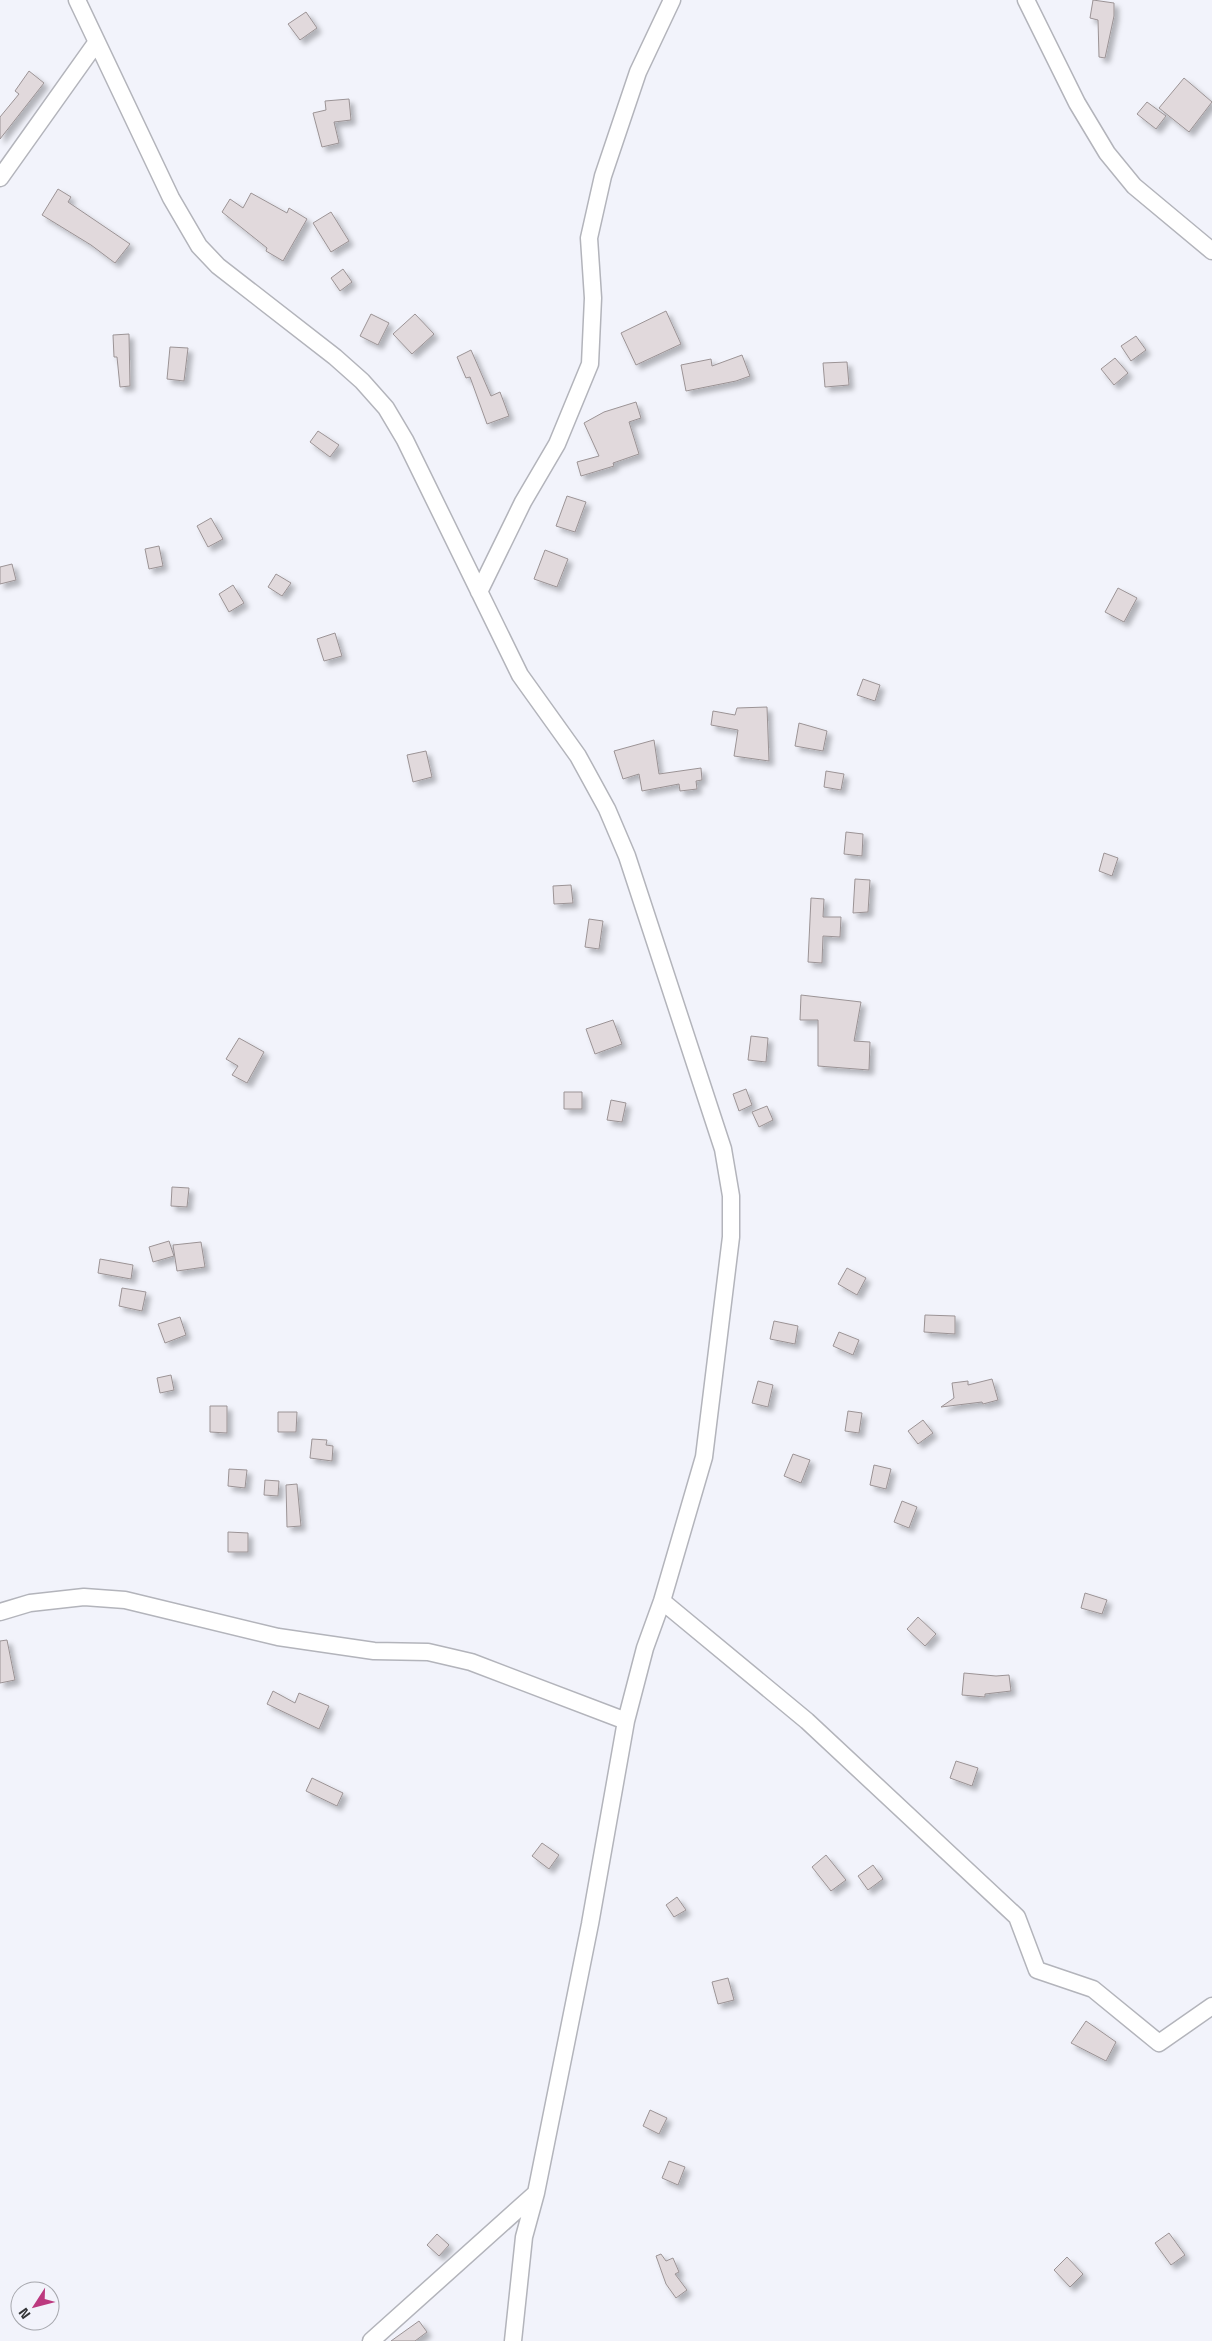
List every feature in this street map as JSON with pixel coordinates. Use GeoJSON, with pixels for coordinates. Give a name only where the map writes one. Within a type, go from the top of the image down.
{"type":"FeatureCollection","features":[{"type":"Feature","properties":{"kind":"street"},"geometry":{"type":"LineString","coordinates":[[77,0],[171,198],[199,246],[218,266],[335,357],[362,381],[386,408],[405,440],[520,675],[578,756],[611,816],[627,856],[725,1158],[732,1196],[731,1237],[704,1456],[662,1602],[645,1648],[626,1720],[590,1924],[536,2193],[524,2237],[513,2341]]}},
{"type":"Feature","properties":{"kind":"street"},"geometry":{"type":"LineString","coordinates":[[479,592],[523,502],[557,444],[590,364],[592,298],[589,238],[595,211],[603,176],[638,72],[672,0]]}},
{"type":"Feature","properties":{"kind":"street"},"geometry":{"type":"LineString","coordinates":[[1026,0],[1072,95],[1107,153],[1134,186],[1212,251]]}},
{"type":"Feature","properties":{"kind":"street"},"geometry":{"type":"LineString","coordinates":[[0,177],[96,43]]}},
{"type":"Feature","properties":{"kind":"street"},"geometry":{"type":"LineString","coordinates":[[0,1612],[30,1603],[84,1597],[125,1600],[278,1637],[374,1651],[428,1652],[471,1662],[626,1720]]}},
{"type":"Feature","properties":{"kind":"street"},"geometry":{"type":"LineString","coordinates":[[662,1602],[807,1721],[1017,1918],[1037,1970],[1093,1989],[1159,2043],[1212,2006]]}},
{"type":"Feature","properties":{"kind":"street"},"geometry":{"type":"LineString","coordinates":[[372,2341],[536,2193]]}},
{"type":"Feature","properties":{"kind":"building"},"geometry":{"type":"Polygon","coordinates":[[[1093,0],[1114,3],[1114,16],[1105,58],[1099,57],[1098,20],[1090,18],[1093,0]]]}},
{"type":"Feature","properties":{"kind":"building"},"geometry":{"type":"Polygon","coordinates":[[[306,12],[317,28],[300,40],[288,24],[306,12]]]}},
{"type":"Feature","properties":{"kind":"building"},"geometry":{"type":"Polygon","coordinates":[[[29,71],[44,83],[0,139],[0,117],[19,94],[15,91],[29,71]]]}},
{"type":"Feature","properties":{"kind":"building"},"geometry":{"type":"Polygon","coordinates":[[[1184,78],[1212,102],[1189,132],[1159,108],[1184,78]]]}},
{"type":"Feature","properties":{"kind":"building"},"geometry":{"type":"Polygon","coordinates":[[[349,99],[351,120],[334,122],[339,143],[322,147],[313,113],[326,110],[325,101],[349,99]]]}},
{"type":"Feature","properties":{"kind":"building"},"geometry":{"type":"Polygon","coordinates":[[[1147,102],[1166,116],[1156,129],[1137,114],[1147,102]]]}},
{"type":"Feature","properties":{"kind":"building"},"geometry":{"type":"Polygon","coordinates":[[[58,189],[71,197],[68,202],[130,244],[115,263],[91,245],[42,215],[58,189]]]}},
{"type":"Feature","properties":{"kind":"building"},"geometry":{"type":"Polygon","coordinates":[[[251,193],[287,213],[289,208],[307,219],[283,261],[266,251],[267,248],[222,212],[230,199],[243,208],[251,193]]]}},
{"type":"Feature","properties":{"kind":"building"},"geometry":{"type":"Polygon","coordinates":[[[331,212],[349,241],[331,252],[313,223],[331,212]]]}},
{"type":"Feature","properties":{"kind":"building"},"geometry":{"type":"Polygon","coordinates":[[[343,269],[352,282],[340,291],[331,278],[343,269]]]}},
{"type":"Feature","properties":{"kind":"building"},"geometry":{"type":"Polygon","coordinates":[[[666,311],[681,344],[636,365],[621,333],[666,311]]]}},
{"type":"Feature","properties":{"kind":"building"},"geometry":{"type":"Polygon","coordinates":[[[371,314],[389,323],[378,345],[360,336],[371,314]]]}},
{"type":"Feature","properties":{"kind":"building"},"geometry":{"type":"Polygon","coordinates":[[[415,314],[434,334],[412,354],[393,334],[415,314]]]}},
{"type":"Feature","properties":{"kind":"building"},"geometry":{"type":"Polygon","coordinates":[[[129,334],[130,386],[120,387],[117,357],[114,357],[113,335],[129,334]]]}},
{"type":"Feature","properties":{"kind":"building"},"geometry":{"type":"Polygon","coordinates":[[[1136,336],[1146,350],[1131,361],[1121,346],[1136,336]]]}},
{"type":"Feature","properties":{"kind":"building"},"geometry":{"type":"Polygon","coordinates":[[[170,347],[188,348],[184,381],[167,379],[170,347]]]}},
{"type":"Feature","properties":{"kind":"building"},"geometry":{"type":"Polygon","coordinates":[[[471,350],[491,396],[500,392],[509,416],[487,424],[470,377],[466,378],[457,357],[471,350]]]}},
{"type":"Feature","properties":{"kind":"building"},"geometry":{"type":"Polygon","coordinates":[[[742,355],[750,376],[736,381],[686,391],[681,365],[711,359],[712,366],[742,355]]]}},
{"type":"Feature","properties":{"kind":"building"},"geometry":{"type":"Polygon","coordinates":[[[1115,358],[1128,373],[1114,385],[1101,369],[1115,358]]]}},
{"type":"Feature","properties":{"kind":"building"},"geometry":{"type":"Polygon","coordinates":[[[847,362],[849,385],[825,387],[823,363],[847,362]]]}},
{"type":"Feature","properties":{"kind":"building"},"geometry":{"type":"Polygon","coordinates":[[[636,402],[641,418],[629,422],[639,454],[613,463],[614,466],[581,476],[577,462],[599,456],[584,423],[604,412],[636,402]]]}},
{"type":"Feature","properties":{"kind":"building"},"geometry":{"type":"Polygon","coordinates":[[[318,431],[339,445],[330,457],[310,442],[318,431]]]}},
{"type":"Feature","properties":{"kind":"building"},"geometry":{"type":"Polygon","coordinates":[[[567,496],[586,502],[575,532],[556,526],[567,496]]]}},
{"type":"Feature","properties":{"kind":"building"},"geometry":{"type":"Polygon","coordinates":[[[211,518],[223,539],[208,547],[197,526],[211,518]]]}},
{"type":"Feature","properties":{"kind":"building"},"geometry":{"type":"Polygon","coordinates":[[[159,546],[163,566],[149,569],[145,549],[159,546]]]}},
{"type":"Feature","properties":{"kind":"building"},"geometry":{"type":"Polygon","coordinates":[[[545,550],[568,559],[557,587],[534,579],[545,550]]]}},
{"type":"Feature","properties":{"kind":"building"},"geometry":{"type":"Polygon","coordinates":[[[12,564],[16,580],[0,584],[0,567],[12,564]]]}},
{"type":"Feature","properties":{"kind":"building"},"geometry":{"type":"Polygon","coordinates":[[[276,574],[291,583],[282,596],[268,587],[276,574]]]}},
{"type":"Feature","properties":{"kind":"building"},"geometry":{"type":"Polygon","coordinates":[[[233,585],[244,603],[229,612],[219,594],[233,585]]]}},
{"type":"Feature","properties":{"kind":"building"},"geometry":{"type":"Polygon","coordinates":[[[1118,588],[1137,598],[1124,622],[1105,612],[1118,588]]]}},
{"type":"Feature","properties":{"kind":"building"},"geometry":{"type":"Polygon","coordinates":[[[335,633],[342,656],[324,661],[317,639],[335,633]]]}},
{"type":"Feature","properties":{"kind":"building"},"geometry":{"type":"Polygon","coordinates":[[[863,679],[880,685],[875,701],[857,695],[863,679]]]}},
{"type":"Feature","properties":{"kind":"building"},"geometry":{"type":"Polygon","coordinates":[[[767,707],[769,761],[734,756],[738,730],[711,725],[713,711],[735,715],[737,708],[767,707]]]}},
{"type":"Feature","properties":{"kind":"building"},"geometry":{"type":"Polygon","coordinates":[[[799,723],[827,731],[823,751],[795,746],[799,723]]]}},
{"type":"Feature","properties":{"kind":"building"},"geometry":{"type":"Polygon","coordinates":[[[654,740],[659,774],[701,768],[702,780],[696,781],[697,789],[680,791],[679,784],[642,791],[639,774],[623,779],[614,751],[654,740]]]}},
{"type":"Feature","properties":{"kind":"building"},"geometry":{"type":"Polygon","coordinates":[[[426,751],[432,777],[413,782],[407,755],[426,751]]]}},
{"type":"Feature","properties":{"kind":"building"},"geometry":{"type":"Polygon","coordinates":[[[826,771],[844,774],[841,790],[824,787],[826,771]]]}},
{"type":"Feature","properties":{"kind":"building"},"geometry":{"type":"Polygon","coordinates":[[[846,832],[863,834],[862,856],[844,854],[846,832]]]}},
{"type":"Feature","properties":{"kind":"building"},"geometry":{"type":"Polygon","coordinates":[[[1104,853],[1118,858],[1112,876],[1099,871],[1104,853]]]}},
{"type":"Feature","properties":{"kind":"building"},"geometry":{"type":"Polygon","coordinates":[[[855,879],[870,880],[868,912],[853,913],[855,879]]]}},
{"type":"Feature","properties":{"kind":"building"},"geometry":{"type":"Polygon","coordinates":[[[571,885],[573,903],[554,904],[553,886],[571,885]]]}},
{"type":"Feature","properties":{"kind":"building"},"geometry":{"type":"Polygon","coordinates":[[[811,898],[824,899],[823,917],[841,917],[840,937],[823,936],[822,963],[808,962],[811,898]]]}},
{"type":"Feature","properties":{"kind":"building"},"geometry":{"type":"Polygon","coordinates":[[[589,919],[603,921],[599,949],[585,947],[589,919]]]}},
{"type":"Feature","properties":{"kind":"building"},"geometry":{"type":"Polygon","coordinates":[[[801,995],[861,1002],[854,1041],[870,1042],[869,1070],[818,1066],[818,1020],[800,1020],[801,995]]]}},
{"type":"Feature","properties":{"kind":"building"},"geometry":{"type":"Polygon","coordinates":[[[613,1020],[622,1044],[595,1054],[586,1029],[613,1020]]]}},
{"type":"Feature","properties":{"kind":"building"},"geometry":{"type":"Polygon","coordinates":[[[751,1036],[768,1038],[766,1062],[748,1060],[751,1036]]]}},
{"type":"Feature","properties":{"kind":"building"},"geometry":{"type":"Polygon","coordinates":[[[239,1038],[264,1052],[247,1083],[232,1075],[238,1066],[226,1059],[239,1038]]]}},
{"type":"Feature","properties":{"kind":"building"},"geometry":{"type":"Polygon","coordinates":[[[746,1089],[752,1105],[739,1111],[733,1094],[746,1089]]]}},
{"type":"Feature","properties":{"kind":"building"},"geometry":{"type":"Polygon","coordinates":[[[564,1092],[582,1092],[582,1109],[564,1109],[564,1092]]]}},
{"type":"Feature","properties":{"kind":"building"},"geometry":{"type":"Polygon","coordinates":[[[611,1100],[626,1103],[622,1122],[607,1120],[611,1100]]]}},
{"type":"Feature","properties":{"kind":"building"},"geometry":{"type":"Polygon","coordinates":[[[767,1106],[773,1120],[759,1127],[752,1112],[767,1106]]]}},
{"type":"Feature","properties":{"kind":"building"},"geometry":{"type":"Polygon","coordinates":[[[172,1187],[189,1188],[187,1207],[171,1206],[172,1187]]]}},
{"type":"Feature","properties":{"kind":"building"},"geometry":{"type":"Polygon","coordinates":[[[169,1241],[174,1256],[153,1262],[149,1247],[169,1241]]]}},
{"type":"Feature","properties":{"kind":"building"},"geometry":{"type":"Polygon","coordinates":[[[201,1242],[205,1267],[177,1271],[173,1245],[201,1242]]]}},
{"type":"Feature","properties":{"kind":"building"},"geometry":{"type":"Polygon","coordinates":[[[100,1259],[133,1265],[131,1279],[98,1273],[100,1259]]]}},
{"type":"Feature","properties":{"kind":"building"},"geometry":{"type":"Polygon","coordinates":[[[847,1268],[866,1278],[857,1295],[838,1284],[847,1268]]]}},
{"type":"Feature","properties":{"kind":"building"},"geometry":{"type":"Polygon","coordinates":[[[122,1288],[146,1292],[142,1311],[119,1306],[122,1288]]]}},
{"type":"Feature","properties":{"kind":"building"},"geometry":{"type":"Polygon","coordinates":[[[925,1315],[955,1316],[955,1334],[924,1332],[925,1315]]]}},
{"type":"Feature","properties":{"kind":"building"},"geometry":{"type":"Polygon","coordinates":[[[180,1317],[186,1335],[165,1343],[158,1324],[180,1317]]]}},
{"type":"Feature","properties":{"kind":"building"},"geometry":{"type":"Polygon","coordinates":[[[774,1321],[798,1326],[795,1344],[770,1339],[774,1321]]]}},
{"type":"Feature","properties":{"kind":"building"},"geometry":{"type":"Polygon","coordinates":[[[839,1332],[859,1340],[853,1355],[833,1346],[839,1332]]]}},
{"type":"Feature","properties":{"kind":"building"},"geometry":{"type":"Polygon","coordinates":[[[171,1375],[174,1390],[160,1393],[157,1378],[171,1375]]]}},
{"type":"Feature","properties":{"kind":"building"},"geometry":{"type":"Polygon","coordinates":[[[992,1379],[998,1400],[983,1404],[982,1402],[941,1407],[954,1398],[952,1383],[968,1381],[968,1385],[992,1379]]]}},
{"type":"Feature","properties":{"kind":"building"},"geometry":{"type":"Polygon","coordinates":[[[758,1381],[773,1385],[768,1407],[752,1403],[758,1381]]]}},
{"type":"Feature","properties":{"kind":"building"},"geometry":{"type":"Polygon","coordinates":[[[210,1406],[227,1406],[227,1433],[210,1432],[210,1406]]]}},
{"type":"Feature","properties":{"kind":"building"},"geometry":{"type":"Polygon","coordinates":[[[848,1411],[862,1413],[859,1433],[845,1431],[848,1411]]]}},
{"type":"Feature","properties":{"kind":"building"},"geometry":{"type":"Polygon","coordinates":[[[278,1412],[297,1412],[296,1432],[278,1432],[278,1412]]]}},
{"type":"Feature","properties":{"kind":"building"},"geometry":{"type":"Polygon","coordinates":[[[923,1420],[933,1433],[918,1444],[908,1431],[923,1420]]]}},
{"type":"Feature","properties":{"kind":"building"},"geometry":{"type":"Polygon","coordinates":[[[312,1439],[327,1440],[326,1445],[333,1446],[332,1461],[310,1458],[312,1439]]]}},
{"type":"Feature","properties":{"kind":"building"},"geometry":{"type":"Polygon","coordinates":[[[793,1454],[810,1460],[801,1483],[784,1476],[793,1454]]]}},
{"type":"Feature","properties":{"kind":"building"},"geometry":{"type":"Polygon","coordinates":[[[874,1465],[891,1469],[886,1489],[870,1485],[874,1465]]]}},
{"type":"Feature","properties":{"kind":"building"},"geometry":{"type":"Polygon","coordinates":[[[229,1469],[247,1470],[245,1488],[228,1486],[229,1469]]]}},
{"type":"Feature","properties":{"kind":"building"},"geometry":{"type":"Polygon","coordinates":[[[265,1480],[279,1481],[278,1496],[264,1495],[265,1480]]]}},
{"type":"Feature","properties":{"kind":"building"},"geometry":{"type":"Polygon","coordinates":[[[297,1484],[301,1526],[287,1527],[286,1485],[297,1484]]]}},
{"type":"Feature","properties":{"kind":"building"},"geometry":{"type":"Polygon","coordinates":[[[902,1501],[917,1507],[909,1528],[894,1522],[902,1501]]]}},
{"type":"Feature","properties":{"kind":"building"},"geometry":{"type":"Polygon","coordinates":[[[228,1532],[248,1533],[248,1552],[228,1552],[228,1532]]]}},
{"type":"Feature","properties":{"kind":"building"},"geometry":{"type":"Polygon","coordinates":[[[1085,1593],[1107,1600],[1102,1614],[1081,1608],[1085,1593]]]}},
{"type":"Feature","properties":{"kind":"building"},"geometry":{"type":"Polygon","coordinates":[[[918,1617],[936,1634],[925,1646],[907,1629],[918,1617]]]}},
{"type":"Feature","properties":{"kind":"building"},"geometry":{"type":"Polygon","coordinates":[[[7,1640],[15,1680],[0,1683],[0,1641],[7,1640]]]}},
{"type":"Feature","properties":{"kind":"building"},"geometry":{"type":"Polygon","coordinates":[[[964,1673],[996,1676],[1009,1675],[1011,1691],[985,1694],[985,1697],[962,1695],[964,1673]]]}},
{"type":"Feature","properties":{"kind":"building"},"geometry":{"type":"Polygon","coordinates":[[[273,1691],[295,1703],[299,1693],[329,1706],[319,1729],[267,1704],[273,1691]]]}},
{"type":"Feature","properties":{"kind":"building"},"geometry":{"type":"Polygon","coordinates":[[[956,1761],[978,1768],[972,1786],[950,1778],[956,1761]]]}},
{"type":"Feature","properties":{"kind":"building"},"geometry":{"type":"Polygon","coordinates":[[[312,1778],[343,1793],[337,1806],[306,1791],[312,1778]]]}},
{"type":"Feature","properties":{"kind":"building"},"geometry":{"type":"Polygon","coordinates":[[[542,1843],[559,1855],[549,1869],[532,1856],[542,1843]]]}},
{"type":"Feature","properties":{"kind":"building"},"geometry":{"type":"Polygon","coordinates":[[[826,1855],[846,1880],[831,1891],[812,1867],[826,1855]]]}},
{"type":"Feature","properties":{"kind":"building"},"geometry":{"type":"Polygon","coordinates":[[[873,1865],[883,1879],[868,1890],[858,1876],[873,1865]]]}},
{"type":"Feature","properties":{"kind":"building"},"geometry":{"type":"Polygon","coordinates":[[[677,1897],[686,1910],[674,1917],[666,1905],[677,1897]]]}},
{"type":"Feature","properties":{"kind":"building"},"geometry":{"type":"Polygon","coordinates":[[[728,1978],[734,2000],[718,2004],[712,1982],[728,1978]]]}},
{"type":"Feature","properties":{"kind":"building"},"geometry":{"type":"Polygon","coordinates":[[[1086,2021],[1116,2042],[1106,2061],[1071,2043],[1086,2021]]]}},
{"type":"Feature","properties":{"kind":"building"},"geometry":{"type":"Polygon","coordinates":[[[650,2110],[667,2118],[659,2134],[643,2126],[650,2110]]]}},
{"type":"Feature","properties":{"kind":"building"},"geometry":{"type":"Polygon","coordinates":[[[669,2161],[685,2167],[678,2185],[662,2178],[669,2161]]]}},
{"type":"Feature","properties":{"kind":"building"},"geometry":{"type":"Polygon","coordinates":[[[1169,2233],[1185,2255],[1171,2265],[1155,2243],[1169,2233]]]}},
{"type":"Feature","properties":{"kind":"building"},"geometry":{"type":"Polygon","coordinates":[[[437,2234],[449,2245],[439,2256],[427,2245],[437,2234]]]}},
{"type":"Feature","properties":{"kind":"building"},"geometry":{"type":"Polygon","coordinates":[[[661,2254],[666,2261],[673,2258],[679,2272],[675,2274],[687,2290],[676,2298],[666,2284],[656,2256],[661,2254]]]}},
{"type":"Feature","properties":{"kind":"building"},"geometry":{"type":"Polygon","coordinates":[[[1067,2257],[1083,2274],[1070,2287],[1054,2270],[1067,2257]]]}},
{"type":"Feature","properties":{"kind":"building"},"geometry":{"type":"Polygon","coordinates":[[[419,2321],[427,2332],[415,2341],[391,2341],[419,2321]]]}}]}
